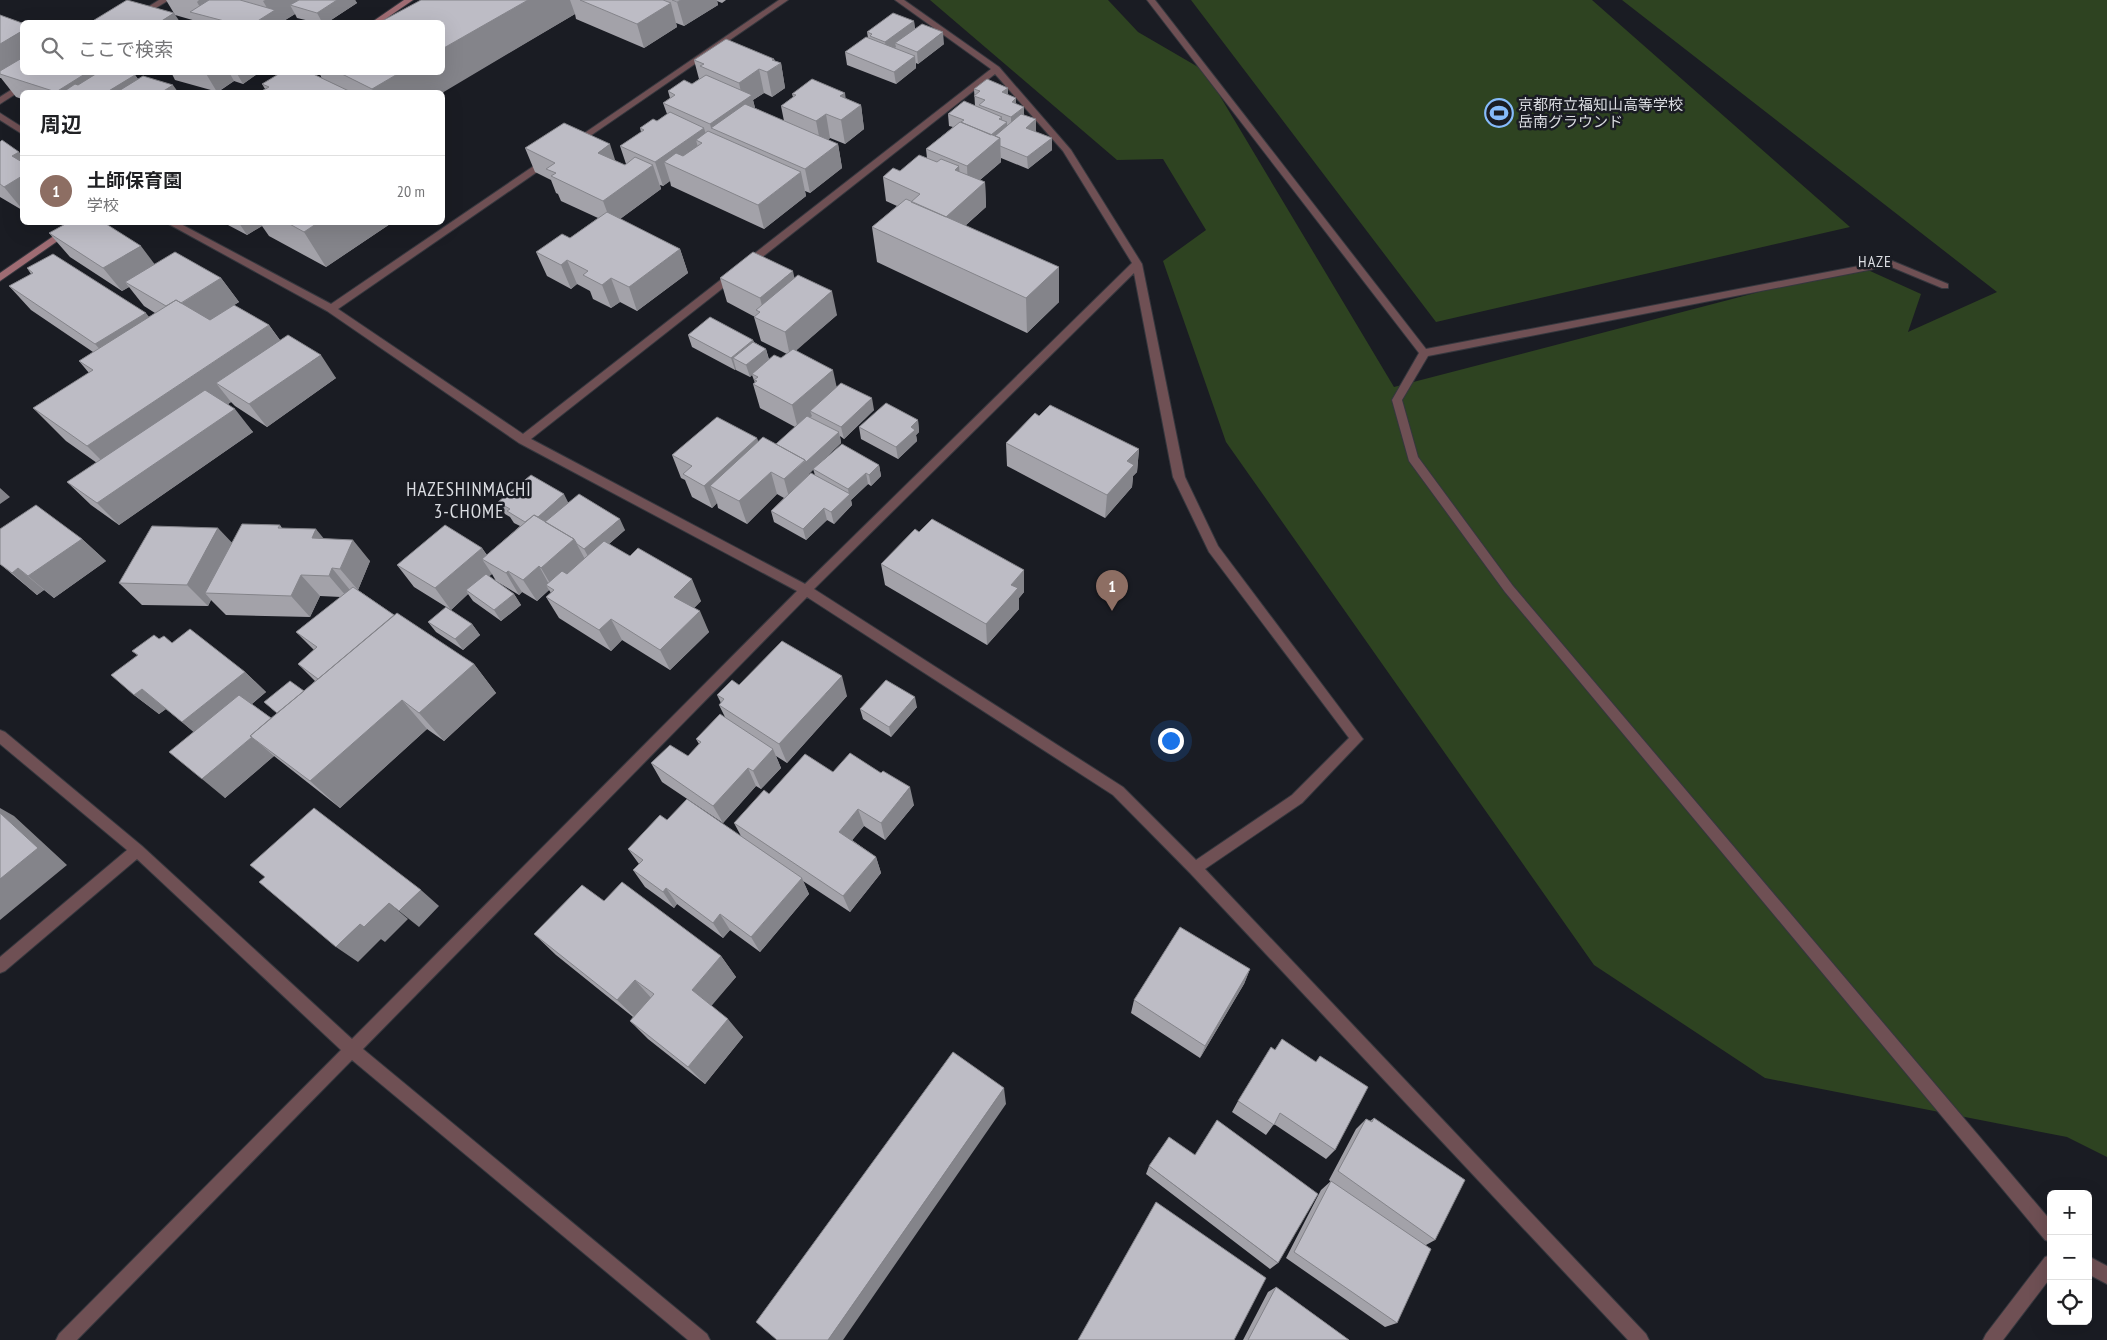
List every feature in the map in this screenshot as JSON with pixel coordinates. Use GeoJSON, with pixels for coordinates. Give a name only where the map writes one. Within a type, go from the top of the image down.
{"type":"FeatureCollection","features":[{"type":"Feature","properties":{"kind":"street"},"geometry":{"type":"LineString","coordinates":[[131,20],[165,0]]}},
{"type":"Feature","properties":{"kind":"street"},"geometry":{"type":"LineString","coordinates":[[379,20],[409,0]]}},
{"type":"Feature","properties":{"kind":"street"},"geometry":{"type":"LineString","coordinates":[[570,146],[784,0]]}},
{"type":"Feature","properties":{"kind":"street"},"geometry":{"type":"LineString","coordinates":[[898,0],[996,69],[1067,150],[1137,264],[1177,468],[1183,486],[1213,549],[1357,739],[1297,799],[1195,868]]}},
{"type":"Feature","properties":{"kind":"street"},"geometry":{"type":"LineString","coordinates":[[1151,0],[1424,353]]}},
{"type":"Feature","properties":{"kind":"street"},"geometry":{"type":"LineString","coordinates":[[523,440],[996,69]]}},
{"type":"Feature","properties":{"kind":"street"},"geometry":{"type":"LineString","coordinates":[[0,101],[41,75]]}},
{"type":"Feature","properties":{"kind":"street"},"geometry":{"type":"LineString","coordinates":[[0,116],[20,130]]}},
{"type":"Feature","properties":{"kind":"street"},"geometry":{"type":"LineString","coordinates":[[331,309],[553,158]]}},
{"type":"Feature","properties":{"kind":"street"},"geometry":{"type":"LineString","coordinates":[[0,278],[77,225]]}},
{"type":"Feature","properties":{"kind":"street"},"geometry":{"type":"LineString","coordinates":[[175,225],[331,309],[523,440],[806,590],[1118,791],[1195,868],[1640,1340]]}},
{"type":"Feature","properties":{"kind":"street"},"geometry":{"type":"LineString","coordinates":[[1945,286],[1890,263],[1424,353],[1397,400],[1413,458],[1509,589],[2047,1229]]}},
{"type":"Feature","properties":{"kind":"street"},"geometry":{"type":"LineString","coordinates":[[65,1340],[806,590],[1137,264]]}},
{"type":"Feature","properties":{"kind":"street"},"geometry":{"type":"LineString","coordinates":[[0,736],[136,850],[352,1050],[701,1340]]}},
{"type":"Feature","properties":{"kind":"street"},"geometry":{"type":"LineString","coordinates":[[0,966],[136,850]]}},
{"type":"Feature","properties":{"kind":"street"},"geometry":{"type":"LineString","coordinates":[[2092,1267],[2107,1276]]}},
{"type":"Feature","properties":{"kind":"street"},"geometry":{"type":"LineString","coordinates":[[1992,1340],[2047,1268]]}},
{"type":"Feature","properties":{"kind":"green space"},"geometry":{"type":"Polygon","coordinates":[[[930,0],[1108,0],[1138,32],[1205,71],[1394,387],[1859,266],[1921,294],[1908,332],[1997,292],[1622,0],[2107,0],[2107,1157],[2067,1137],[1765,1078],[1594,965],[1226,442],[1163,261],[1206,230],[1163,159],[1117,160],[930,0]]]}},
{"type":"Feature","properties":{"kind":"green space","name":"京都府立福知山高等学校 岳南グラウンド"},"geometry":{"type":"Polygon","coordinates":[[[1191,0],[1592,0],[1850,227],[1436,322],[1191,0]]]}},
{"type":"Feature","properties":{"kind":"building"},"geometry":{"type":"Polygon","coordinates":[[[127,0],[174,13],[163,20],[94,20],[127,0]]]}},
{"type":"Feature","properties":{"kind":"building"},"geometry":{"type":"Polygon","coordinates":[[[209,0],[240,0],[275,10],[259,20],[220,20],[190,12],[209,0]]]}},
{"type":"Feature","properties":{"kind":"building"},"geometry":{"type":"Polygon","coordinates":[[[299,0],[337,0],[317,13],[290,5],[299,0]]]}},
{"type":"Feature","properties":{"kind":"building"},"geometry":{"type":"Polygon","coordinates":[[[421,0],[528,0],[445,47],[445,20],[384,20],[421,0]]]}},
{"type":"Feature","properties":{"kind":"building"},"geometry":{"type":"Polygon","coordinates":[[[580,0],[663,0],[671,3],[637,24],[580,0]]]}},
{"type":"Feature","properties":{"kind":"building"},"geometry":{"type":"Polygon","coordinates":[[[893,13],[914,21],[885,42],[870,36],[872,34],[867,32],[893,13]]]}},
{"type":"Feature","properties":{"kind":"building"},"geometry":{"type":"Polygon","coordinates":[[[0,15],[20,22],[20,32],[0,44],[0,15]]]}},
{"type":"Feature","properties":{"kind":"building"},"geometry":{"type":"Polygon","coordinates":[[[922,24],[943,32],[917,52],[895,43],[922,24]]]}},
{"type":"Feature","properties":{"kind":"building"},"geometry":{"type":"Polygon","coordinates":[[[866,37],[915,56],[894,72],[845,52],[866,37]]]}},
{"type":"Feature","properties":{"kind":"building"},"geometry":{"type":"Polygon","coordinates":[[[726,39],[781,63],[767,72],[759,69],[739,83],[700,66],[704,64],[694,60],[726,39]]]}},
{"type":"Feature","properties":{"kind":"building"},"geometry":{"type":"Polygon","coordinates":[[[20,59],[20,75],[83,75],[59,90],[50,90],[0,74],[0,71],[20,59]]]}},
{"type":"Feature","properties":{"kind":"building"},"geometry":{"type":"Polygon","coordinates":[[[94,75],[135,75],[110,90],[66,90],[75,84],[78,85],[94,75]]]}},
{"type":"Feature","properties":{"kind":"building"},"geometry":{"type":"Polygon","coordinates":[[[277,75],[315,75],[347,90],[264,90],[269,87],[262,84],[277,75]]]}},
{"type":"Feature","properties":{"kind":"building"},"geometry":{"type":"Polygon","coordinates":[[[344,75],[396,75],[372,89],[344,75]]]}},
{"type":"Feature","properties":{"kind":"building"},"geometry":{"type":"Polygon","coordinates":[[[706,75],[752,95],[710,124],[663,103],[675,95],[668,91],[684,80],[692,84],[706,75]]]}},
{"type":"Feature","properties":{"kind":"building"},"geometry":{"type":"Polygon","coordinates":[[[143,76],[173,85],[165,90],[120,90],[143,76]]]}},
{"type":"Feature","properties":{"kind":"building"},"geometry":{"type":"Polygon","coordinates":[[[812,79],[845,93],[840,96],[861,105],[841,120],[826,114],[816,121],[781,106],[796,95],[792,94],[812,79]]]}},
{"type":"Feature","properties":{"kind":"building"},"geometry":{"type":"Polygon","coordinates":[[[987,79],[1008,88],[1002,92],[1016,98],[1012,102],[1024,107],[1011,117],[979,105],[985,100],[974,96],[980,91],[974,89],[987,79]]]}},
{"type":"Feature","properties":{"kind":"building"},"geometry":{"type":"Polygon","coordinates":[[[964,101],[1002,117],[999,119],[1007,122],[991,135],[961,122],[964,120],[948,114],[964,101]]]}},
{"type":"Feature","properties":{"kind":"building"},"geometry":{"type":"Polygon","coordinates":[[[745,104],[838,144],[805,169],[711,128],[745,104]]]}},
{"type":"Feature","properties":{"kind":"building"},"geometry":{"type":"Polygon","coordinates":[[[670,112],[704,128],[655,162],[620,146],[644,130],[640,128],[653,119],[657,121],[670,112]]]}},
{"type":"Feature","properties":{"kind":"building"},"geometry":{"type":"Polygon","coordinates":[[[1021,114],[1036,119],[1026,128],[1052,138],[1027,157],[1000,146],[1000,138],[995,136],[1021,114]]]}},
{"type":"Feature","properties":{"kind":"building"},"geometry":{"type":"Polygon","coordinates":[[[960,122],[1000,138],[967,166],[926,149],[960,122]]]}},
{"type":"Feature","properties":{"kind":"building"},"geometry":{"type":"Polygon","coordinates":[[[564,123],[610,144],[598,153],[625,165],[635,157],[653,165],[603,201],[551,176],[556,173],[546,169],[555,163],[525,148],[564,123]]]}},
{"type":"Feature","properties":{"kind":"building"},"geometry":{"type":"Polygon","coordinates":[[[708,131],[801,172],[758,205],[664,162],[676,153],[683,156],[702,143],[696,140],[708,131]]]}},
{"type":"Feature","properties":{"kind":"building"},"geometry":{"type":"Polygon","coordinates":[[[2,140],[19,152],[12,156],[20,161],[20,177],[4,187],[0,184],[0,142],[2,140]]]}},
{"type":"Feature","properties":{"kind":"building"},"geometry":{"type":"Polygon","coordinates":[[[919,155],[937,162],[941,159],[959,166],[955,170],[985,182],[946,217],[911,202],[920,194],[883,177],[893,168],[900,171],[919,155]]]}},
{"type":"Feature","properties":{"kind":"building"},"geometry":{"type":"Polygon","coordinates":[[[906,199],[1059,267],[1026,298],[872,227],[906,199]]]}},
{"type":"Feature","properties":{"kind":"building"},"geometry":{"type":"Polygon","coordinates":[[[607,212],[680,249],[629,287],[611,278],[602,285],[583,275],[588,271],[567,260],[561,265],[536,252],[562,234],[570,238],[607,212]]]}},
{"type":"Feature","properties":{"kind":"building"},"geometry":{"type":"Polygon","coordinates":[[[64,225],[108,225],[141,246],[103,268],[49,233],[64,225]]]}},
{"type":"Feature","properties":{"kind":"building"},"geometry":{"type":"Polygon","coordinates":[[[291,225],[314,225],[304,232],[291,225]]]}},
{"type":"Feature","properties":{"kind":"building"},"geometry":{"type":"Polygon","coordinates":[[[175,252],[221,278],[181,303],[176,300],[166,306],[125,282],[175,252]]]}},
{"type":"Feature","properties":{"kind":"building"},"geometry":{"type":"Polygon","coordinates":[[[753,252],[793,271],[760,298],[720,278],[753,252]]]}},
{"type":"Feature","properties":{"kind":"building"},"geometry":{"type":"Polygon","coordinates":[[[53,254],[146,313],[95,344],[9,286],[33,273],[27,268],[53,254]]]}},
{"type":"Feature","properties":{"kind":"building"},"geometry":{"type":"Polygon","coordinates":[[[798,275],[832,291],[785,332],[754,317],[760,312],[756,310],[798,275]]]}},
{"type":"Feature","properties":{"kind":"building"},"geometry":{"type":"Polygon","coordinates":[[[176,300],[210,320],[234,305],[269,325],[87,446],[33,408],[93,370],[79,361],[176,300]]]}},
{"type":"Feature","properties":{"kind":"building"},"geometry":{"type":"Polygon","coordinates":[[[710,317],[753,340],[731,358],[688,335],[710,317]]]}},
{"type":"Feature","properties":{"kind":"building"},"geometry":{"type":"Polygon","coordinates":[[[288,335],[321,355],[249,404],[216,383],[288,335]]]}},
{"type":"Feature","properties":{"kind":"building"},"geometry":{"type":"Polygon","coordinates":[[[753,342],[766,349],[746,365],[733,358],[753,342]]]}},
{"type":"Feature","properties":{"kind":"building"},"geometry":{"type":"Polygon","coordinates":[[[793,349],[833,370],[792,405],[753,384],[757,381],[754,380],[758,377],[752,374],[774,355],[781,358],[793,349]]]}},
{"type":"Feature","properties":{"kind":"building"},"geometry":{"type":"Polygon","coordinates":[[[841,383],[872,398],[841,427],[810,411],[841,383]]]}},
{"type":"Feature","properties":{"kind":"building"},"geometry":{"type":"Polygon","coordinates":[[[205,390],[235,409],[97,503],[67,482],[205,390]]]}},
{"type":"Feature","properties":{"kind":"building"},"geometry":{"type":"Polygon","coordinates":[[[886,403],[918,420],[911,427],[915,430],[896,447],[859,427],[886,403]]]}},
{"type":"Feature","properties":{"kind":"building"},"geometry":{"type":"Polygon","coordinates":[[[1050,405],[1139,449],[1127,461],[1134,465],[1107,495],[1006,443],[1035,413],[1039,416],[1050,405]]]}},
{"type":"Feature","properties":{"kind":"building"},"geometry":{"type":"Polygon","coordinates":[[[807,416],[839,432],[806,462],[776,444],[807,416]]]}},
{"type":"Feature","properties":{"kind":"building"},"geometry":{"type":"Polygon","coordinates":[[[717,417],[757,438],[704,486],[683,474],[692,466],[672,455],[717,417]]]}},
{"type":"Feature","properties":{"kind":"building"},"geometry":{"type":"Polygon","coordinates":[[[763,437],[805,460],[784,479],[771,472],[739,501],[710,486],[763,437]]]}},
{"type":"Feature","properties":{"kind":"building"},"geometry":{"type":"Polygon","coordinates":[[[842,444],[879,465],[869,475],[866,473],[848,489],[813,469],[842,444]]]}},
{"type":"Feature","properties":{"kind":"building"},"geometry":{"type":"Polygon","coordinates":[[[811,473],[850,494],[831,512],[824,508],[803,529],[771,511],[811,473]]]}},
{"type":"Feature","properties":{"kind":"building"},"geometry":{"type":"Polygon","coordinates":[[[531,475],[564,494],[538,517],[534,515],[525,522],[507,511],[510,509],[498,502],[531,475]]]}},
{"type":"Feature","properties":{"kind":"building"},"geometry":{"type":"Polygon","coordinates":[[[579,494],[620,519],[584,549],[574,539],[545,522],[579,494]]]}},
{"type":"Feature","properties":{"kind":"building"},"geometry":{"type":"Polygon","coordinates":[[[36,505],[82,539],[28,576],[18,568],[12,573],[0,564],[0,529],[36,505]]]}},
{"type":"Feature","properties":{"kind":"building"},"geometry":{"type":"Polygon","coordinates":[[[534,515],[574,539],[541,568],[539,566],[523,580],[508,571],[506,573],[482,559],[534,515]]]}},
{"type":"Feature","properties":{"kind":"building"},"geometry":{"type":"Polygon","coordinates":[[[932,519],[1024,570],[1011,585],[1018,588],[986,624],[881,564],[915,529],[919,532],[932,519]]]}},
{"type":"Feature","properties":{"kind":"building"},"geometry":{"type":"Polygon","coordinates":[[[242,524],[280,525],[278,528],[316,529],[312,538],[353,540],[340,569],[332,568],[329,576],[301,575],[291,596],[205,593],[242,524]]]}},
{"type":"Feature","properties":{"kind":"building"},"geometry":{"type":"Polygon","coordinates":[[[445,525],[482,548],[435,588],[397,565],[445,525]]]}},
{"type":"Feature","properties":{"kind":"building"},"geometry":{"type":"Polygon","coordinates":[[[152,526],[218,528],[187,585],[119,583],[152,526]]]}},
{"type":"Feature","properties":{"kind":"building"},"geometry":{"type":"Polygon","coordinates":[[[604,541],[630,556],[638,548],[692,579],[674,597],[700,611],[660,650],[611,619],[599,630],[546,597],[554,590],[546,585],[562,571],[567,574],[604,541]]]}},
{"type":"Feature","properties":{"kind":"building"},"geometry":{"type":"Polygon","coordinates":[[[486,574],[514,594],[494,610],[466,590],[486,574]]]}},
{"type":"Feature","properties":{"kind":"building"},"geometry":{"type":"Polygon","coordinates":[[[353,587],[394,615],[318,679],[298,664],[317,647],[296,632],[353,587]]]}},
{"type":"Feature","properties":{"kind":"building"},"geometry":{"type":"Polygon","coordinates":[[[446,607],[472,624],[455,639],[428,622],[446,607]]]}},
{"type":"Feature","properties":{"kind":"building"},"geometry":{"type":"Polygon","coordinates":[[[397,613],[474,664],[419,713],[402,700],[310,781],[250,736],[397,613]]]}},
{"type":"Feature","properties":{"kind":"building"},"geometry":{"type":"Polygon","coordinates":[[[190,629],[245,672],[182,722],[142,689],[134,695],[111,675],[138,655],[132,651],[154,635],[159,639],[164,636],[172,643],[190,629]]]}},
{"type":"Feature","properties":{"kind":"building"},"geometry":{"type":"Polygon","coordinates":[[[782,641],[842,676],[779,744],[719,705],[724,699],[717,695],[732,680],[739,685],[782,641]]]}},
{"type":"Feature","properties":{"kind":"building"},"geometry":{"type":"Polygon","coordinates":[[[886,680],[915,697],[889,727],[860,709],[886,680]]]}},
{"type":"Feature","properties":{"kind":"building"},"geometry":{"type":"Polygon","coordinates":[[[290,681],[304,691],[277,713],[264,702],[290,681]]]}},
{"type":"Feature","properties":{"kind":"building"},"geometry":{"type":"Polygon","coordinates":[[[239,695],[271,718],[250,736],[252,737],[202,779],[169,752],[239,695]]]}},
{"type":"Feature","properties":{"kind":"building"},"geometry":{"type":"Polygon","coordinates":[[[720,714],[773,749],[753,771],[748,768],[713,806],[651,763],[670,745],[688,756],[701,742],[696,739],[720,714]]]}},
{"type":"Feature","properties":{"kind":"building"},"geometry":{"type":"Polygon","coordinates":[[[850,753],[881,773],[883,771],[910,787],[881,823],[858,809],[839,832],[876,857],[843,896],[734,823],[764,790],[769,794],[805,754],[833,772],[850,753]]]}},
{"type":"Feature","properties":{"kind":"building"},"geometry":{"type":"Polygon","coordinates":[[[687,799],[802,878],[751,937],[720,914],[713,923],[666,888],[663,892],[633,870],[643,860],[628,849],[660,815],[667,820],[687,799]]]}},
{"type":"Feature","properties":{"kind":"building"},"geometry":{"type":"Polygon","coordinates":[[[314,808],[421,890],[399,911],[389,903],[364,927],[360,924],[336,947],[259,882],[265,877],[250,865],[314,808]]]}},
{"type":"Feature","properties":{"kind":"building"},"geometry":{"type":"Polygon","coordinates":[[[0,813],[38,848],[0,879],[0,813]]]}},
{"type":"Feature","properties":{"kind":"building"},"geometry":{"type":"Polygon","coordinates":[[[622,882],[721,956],[692,990],[728,1019],[688,1067],[630,1021],[654,994],[635,980],[617,1000],[534,934],[582,885],[604,901],[622,882]]]}},
{"type":"Feature","properties":{"kind":"building"},"geometry":{"type":"Polygon","coordinates":[[[1180,927],[1250,969],[1205,1046],[1134,1000],[1180,927]]]}},
{"type":"Feature","properties":{"kind":"building"},"geometry":{"type":"Polygon","coordinates":[[[1282,1039],[1316,1062],[1320,1056],[1368,1087],[1335,1150],[1280,1113],[1274,1125],[1238,1101],[1271,1047],[1275,1050],[1282,1039]]]}},
{"type":"Feature","properties":{"kind":"building"},"geometry":{"type":"Polygon","coordinates":[[[953,1052],[1004,1088],[828,1340],[777,1340],[756,1322],[953,1052]]]}},
{"type":"Feature","properties":{"kind":"building"},"geometry":{"type":"Polygon","coordinates":[[[1374,1118],[1465,1180],[1435,1240],[1338,1171],[1366,1119],[1372,1122],[1374,1118]]]}},
{"type":"Feature","properties":{"kind":"building"},"geometry":{"type":"Polygon","coordinates":[[[1217,1120],[1318,1194],[1278,1263],[1149,1166],[1169,1137],[1195,1155],[1217,1120]]]}},
{"type":"Feature","properties":{"kind":"building"},"geometry":{"type":"Polygon","coordinates":[[[1331,1181],[1431,1249],[1397,1323],[1294,1252],[1331,1181]]]}},
{"type":"Feature","properties":{"kind":"building"},"geometry":{"type":"Polygon","coordinates":[[[1156,1202],[1266,1278],[1234,1340],[1078,1340],[1156,1202]]]}},
{"type":"Feature","properties":{"kind":"building"},"geometry":{"type":"Polygon","coordinates":[[[1276,1287],[1349,1340],[1248,1340],[1276,1287]]]}},
{"type":"Feature","properties":{"kind":"place","name":"京都府立福知山高等学校 岳南グラウンド"},"geometry":{"type":"Point","coordinates":[1499,113]}},
{"type":"Feature","properties":{"kind":"place","name":"土師保育園"},"geometry":{"type":"Point","coordinates":[1112,611]}},
{"type":"Feature","properties":{"kind":"district","name":"HAZE"},"geometry":{"type":"Point","coordinates":[1875,261]}},
{"type":"Feature","properties":{"kind":"district","name":"HAZESHINMACHI 3-CHOME"},"geometry":{"type":"Point","coordinates":[469,500]}}]}
